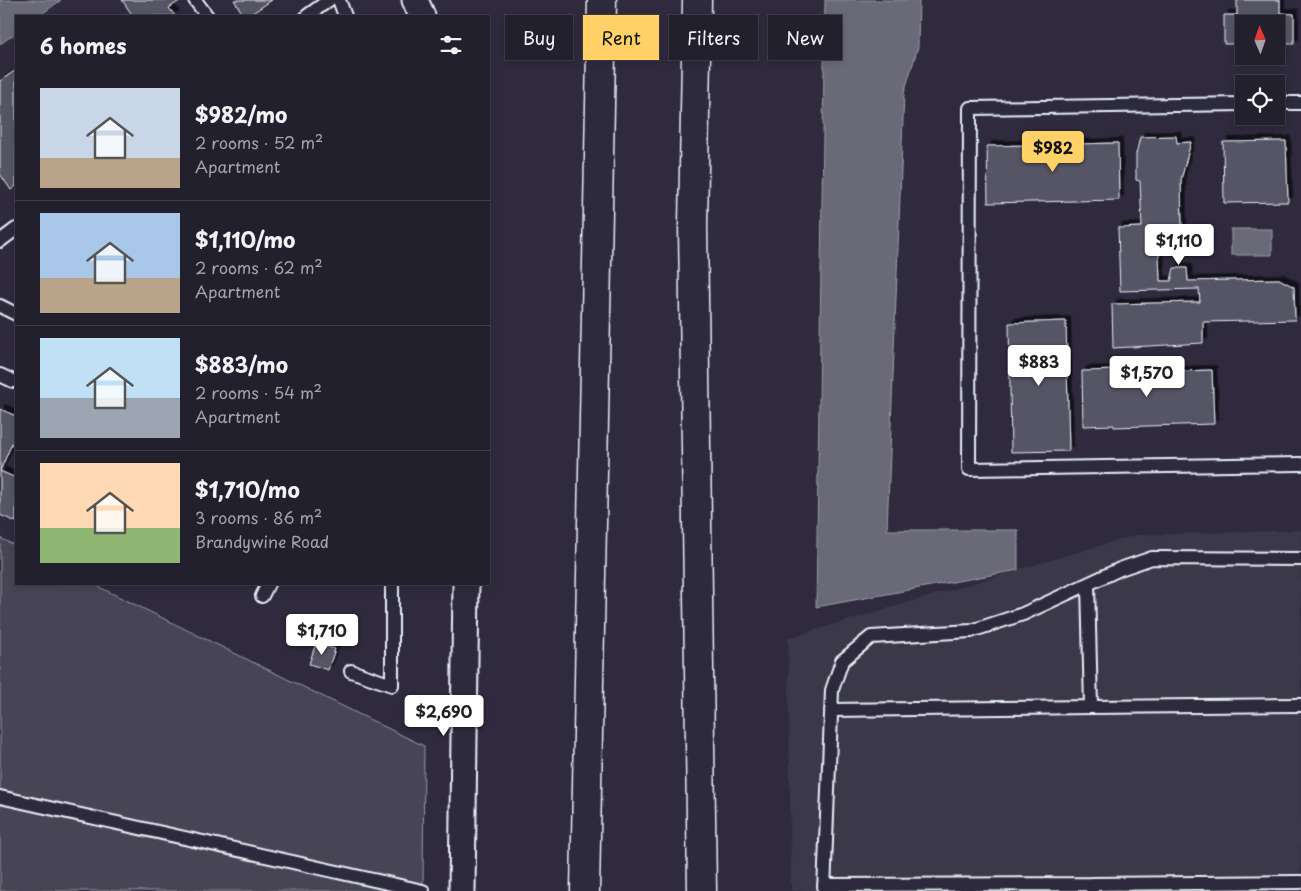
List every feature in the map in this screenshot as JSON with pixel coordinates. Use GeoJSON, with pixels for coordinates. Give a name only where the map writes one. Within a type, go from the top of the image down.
{"type":"FeatureCollection","features":[{"type":"Feature","properties":{"kind":"highway"},"geometry":{"type":"LineString","coordinates":[[585,891],[602,0]]}},
{"type":"Feature","properties":{"kind":"highway"},"geometry":{"type":"LineString","coordinates":[[697,0],[693,225],[702,891]]}},
{"type":"Feature","properties":{"kind":"street"},"geometry":{"type":"LineString","coordinates":[[415,0],[422,15]]}},
{"type":"Feature","properties":{"kind":"street"},"geometry":{"type":"LineString","coordinates":[[462,891],[466,585]]}},
{"type":"Feature","properties":{"kind":"lane"},"geometry":{"type":"LineString","coordinates":[[196,0],[206,15]]}},
{"type":"Feature","properties":{"kind":"lane"},"geometry":{"type":"LineString","coordinates":[[308,15],[329,0]]}},
{"type":"Feature","properties":{"kind":"lane"},"geometry":{"type":"LineString","coordinates":[[340,0],[346,15]]}},
{"type":"Feature","properties":{"kind":"lane"},"geometry":{"type":"LineString","coordinates":[[1285,103],[1301,103]]}},
{"type":"Feature","properties":{"kind":"lane"},"geometry":{"type":"LineString","coordinates":[[1235,104],[970,108],[969,469],[1301,464]]}},
{"type":"Feature","properties":{"kind":"lane"},"geometry":{"type":"LineString","coordinates":[[0,241],[15,230]]}},
{"type":"Feature","properties":{"kind":"lane"},"geometry":{"type":"LineString","coordinates":[[0,306],[15,314]]}},
{"type":"Feature","properties":{"kind":"lane"},"geometry":{"type":"LineString","coordinates":[[0,375],[13,381]]}},
{"type":"Feature","properties":{"kind":"lane"},"geometry":{"type":"LineString","coordinates":[[1301,559],[1152,558],[1120,569],[1023,614],[971,631],[871,637],[842,661],[832,690],[824,888],[1092,887],[1301,882]]}},
{"type":"Feature","properties":{"kind":"lane"},"geometry":{"type":"LineString","coordinates":[[1088,584],[1091,707]]}},
{"type":"Feature","properties":{"kind":"lane"},"geometry":{"type":"LineString","coordinates":[[262,596],[268,585]]}},
{"type":"Feature","properties":{"kind":"lane"},"geometry":{"type":"LineString","coordinates":[[351,671],[392,685],[392,585]]}},
{"type":"Feature","properties":{"kind":"lane"},"geometry":{"type":"LineString","coordinates":[[831,710],[1301,705]]}},
{"type":"Feature","properties":{"kind":"lane"},"geometry":{"type":"LineString","coordinates":[[0,797],[423,891]]}},
{"type":"Feature","properties":{"kind":"shaded area"},"geometry":{"type":"Polygon","coordinates":[[[1301,530],[1301,891],[791,891],[788,638],[1135,535],[1301,530]]]}},
{"type":"Feature","properties":{"kind":"shaded area"},"geometry":{"type":"Polygon","coordinates":[[[0,538],[15,546],[15,585],[95,585],[424,746],[423,891],[0,891],[0,538]]]}},
{"type":"Feature","properties":{"kind":"water"},"geometry":{"type":"Polygon","coordinates":[[[0,0],[61,0],[40,15],[15,15],[15,34],[0,44],[0,0]]]}},
{"type":"Feature","properties":{"kind":"water"},"geometry":{"type":"Polygon","coordinates":[[[825,0],[919,0],[918,47],[904,93],[887,530],[1018,530],[1018,570],[816,607],[824,60],[842,60],[842,15],[825,15],[825,0]]]}},
{"type":"Feature","properties":{"kind":"water"},"geometry":{"type":"Polygon","coordinates":[[[1231,229],[1272,229],[1272,255],[1231,255],[1231,229]]]}},
{"type":"Feature","properties":{"kind":"building"},"geometry":{"type":"Polygon","coordinates":[[[122,0],[181,0],[169,8],[174,15],[132,15],[122,0]]]}},
{"type":"Feature","properties":{"kind":"building"},"geometry":{"type":"Polygon","coordinates":[[[234,0],[272,0],[250,15],[243,15],[234,0]]]}},
{"type":"Feature","properties":{"kind":"building"},"geometry":{"type":"Polygon","coordinates":[[[1237,0],[1280,0],[1280,13],[1294,14],[1294,44],[1285,44],[1285,15],[1237,15],[1237,0]]]}},
{"type":"Feature","properties":{"kind":"building"},"geometry":{"type":"Polygon","coordinates":[[[1224,15],[1235,15],[1235,44],[1224,44],[1224,15]]]}},
{"type":"Feature","properties":{"kind":"building"},"geometry":{"type":"Polygon","coordinates":[[[15,71],[15,187],[11,190],[0,174],[0,81],[15,71]]]}},
{"type":"Feature","properties":{"kind":"building"},"geometry":{"type":"Polygon","coordinates":[[[1176,136],[1177,143],[1191,142],[1181,180],[1182,229],[1158,229],[1160,281],[1171,281],[1174,268],[1187,268],[1188,281],[1279,279],[1294,287],[1295,320],[1203,322],[1203,343],[1113,348],[1112,304],[1200,302],[1199,289],[1120,291],[1118,228],[1142,227],[1140,181],[1136,180],[1136,154],[1140,137],[1176,136]]]}},
{"type":"Feature","properties":{"kind":"building"},"geometry":{"type":"Polygon","coordinates":[[[1286,141],[1288,202],[1224,203],[1223,142],[1286,141]]]}},
{"type":"Feature","properties":{"kind":"building"},"geometry":{"type":"Polygon","coordinates":[[[1118,143],[1119,200],[988,203],[987,146],[1118,143]]]}},
{"type":"Feature","properties":{"kind":"building"},"geometry":{"type":"Polygon","coordinates":[[[1066,321],[1069,451],[1011,452],[1009,323],[1066,321]]]}},
{"type":"Feature","properties":{"kind":"building"},"geometry":{"type":"Polygon","coordinates":[[[1122,370],[1122,373],[1212,370],[1214,424],[1083,426],[1082,371],[1122,370]]]}},
{"type":"Feature","properties":{"kind":"building"},"geometry":{"type":"Polygon","coordinates":[[[0,409],[15,416],[15,436],[0,471],[0,409]]]}},
{"type":"Feature","properties":{"kind":"building"},"geometry":{"type":"Polygon","coordinates":[[[0,471],[15,478],[15,522],[0,515],[0,471]]]}},
{"type":"Feature","properties":{"kind":"building"},"geometry":{"type":"Polygon","coordinates":[[[316,643],[335,649],[328,670],[309,664],[316,643]]]}}]}
